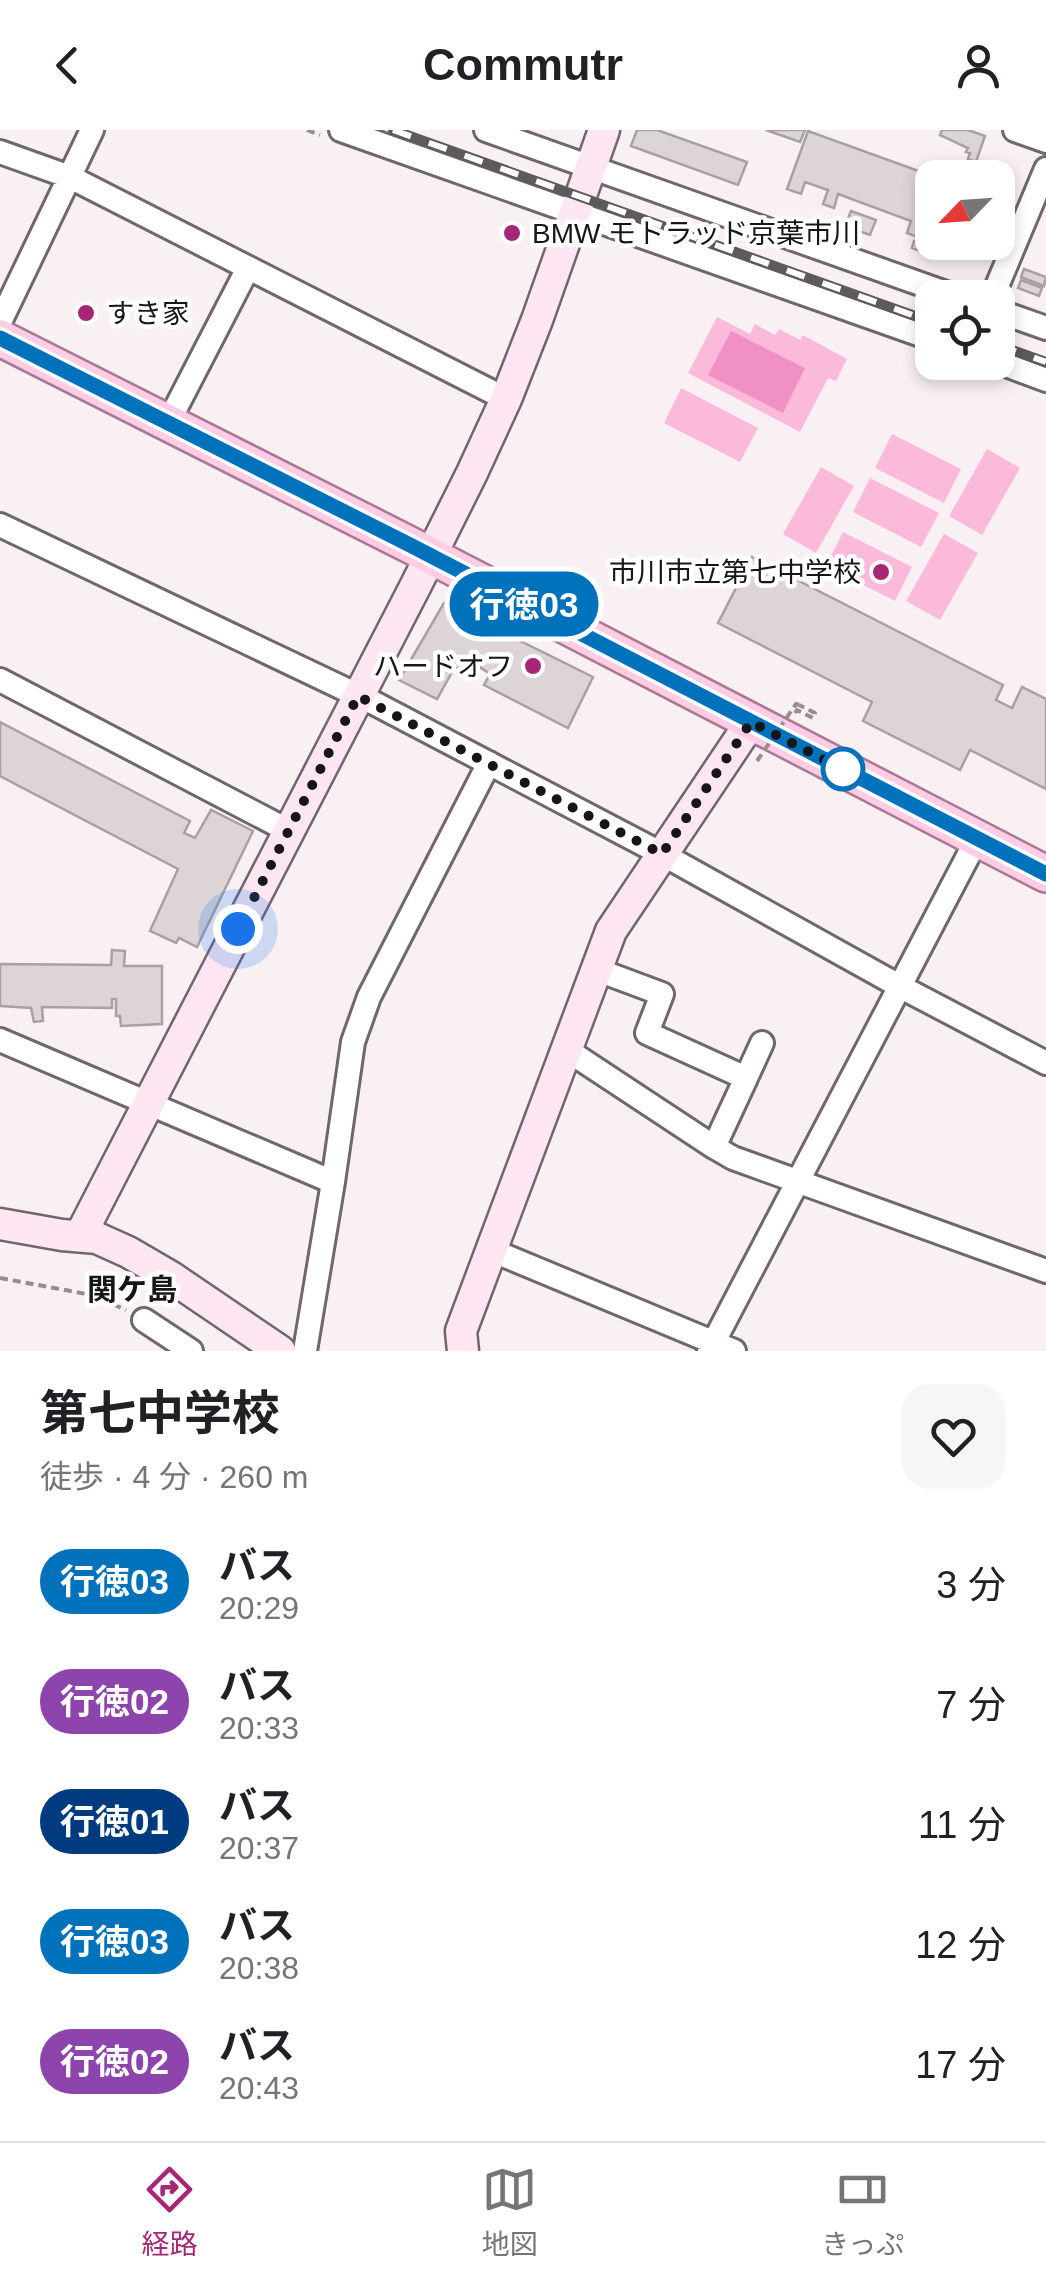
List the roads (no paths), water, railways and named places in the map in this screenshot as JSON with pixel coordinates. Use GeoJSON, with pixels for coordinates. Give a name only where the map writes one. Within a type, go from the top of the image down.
{"type":"FeatureCollection","features":[{"type":"Feature","properties":{"kind":"main road"},"geometry":{"type":"LineString","coordinates":[[0,338],[1046,874]]}},
{"type":"Feature","properties":{"kind":"street"},"geometry":{"type":"LineString","coordinates":[[0,322],[92,130]]}},
{"type":"Feature","properties":{"kind":"street"},"geometry":{"type":"LineString","coordinates":[[341,130],[915,334]]}},
{"type":"Feature","properties":{"kind":"street"},"geometry":{"type":"LineString","coordinates":[[486,130],[915,282]]}},
{"type":"Feature","properties":{"kind":"street"},"geometry":{"type":"LineString","coordinates":[[80,1236],[430,556],[506,400],[604,130]]}},
{"type":"Feature","properties":{"kind":"street"},"geometry":{"type":"LineString","coordinates":[[1014,130],[1046,141]]}},
{"type":"Feature","properties":{"kind":"street"},"geometry":{"type":"LineString","coordinates":[[0,152],[70,177],[506,400]]}},
{"type":"Feature","properties":{"kind":"street"},"geometry":{"type":"LineString","coordinates":[[1000,280],[1046,169]]}},
{"type":"Feature","properties":{"kind":"street"},"geometry":{"type":"LineString","coordinates":[[168,422],[248,268]]}},
{"type":"Feature","properties":{"kind":"street"},"geometry":{"type":"LineString","coordinates":[[1015,317],[1046,328]]}},
{"type":"Feature","properties":{"kind":"street"},"geometry":{"type":"LineString","coordinates":[[1015,368],[1046,380]]}},
{"type":"Feature","properties":{"kind":"street"},"geometry":{"type":"LineString","coordinates":[[0,526],[358,696],[662,854],[1046,1063]]}},
{"type":"Feature","properties":{"kind":"street"},"geometry":{"type":"LineString","coordinates":[[0,680],[289,831]]}},
{"type":"Feature","properties":{"kind":"street"},"geometry":{"type":"LineString","coordinates":[[462,1351],[461,1331],[611,931],[751,722]]}},
{"type":"Feature","properties":{"kind":"street"},"geometry":{"type":"LineString","coordinates":[[305,1351],[353,1042],[369,997],[488,763]]}},
{"type":"Feature","properties":{"kind":"street"},"geometry":{"type":"LineString","coordinates":[[491,1250],[718,1348],[798,1182],[977,839]]}},
{"type":"Feature","properties":{"kind":"street"},"geometry":{"type":"LineString","coordinates":[[595,969],[662,994],[646,1033],[746,1078]]}},
{"type":"Feature","properties":{"kind":"street"},"geometry":{"type":"LineString","coordinates":[[0,1040],[334,1182]]}},
{"type":"Feature","properties":{"kind":"street"},"geometry":{"type":"LineString","coordinates":[[714,1148],[762,1043]]}},
{"type":"Feature","properties":{"kind":"street"},"geometry":{"type":"LineString","coordinates":[[567,1050],[733,1158],[1046,1271]]}},
{"type":"Feature","properties":{"kind":"street"},"geometry":{"type":"LineString","coordinates":[[0,1224],[97,1238],[128,1252],[280,1351]]}},
{"type":"Feature","properties":{"kind":"street"},"geometry":{"type":"LineString","coordinates":[[144,1320],[190,1351]]}},
{"type":"Feature","properties":{"kind":"railway"},"geometry":{"type":"LineString","coordinates":[[393,130],[915,316]]}},
{"type":"Feature","properties":{"kind":"railway"},"geometry":{"type":"LineString","coordinates":[[1015,351],[1046,362]]}},
{"type":"Feature","properties":{"kind":"place","name":"BMW モトラッド京葉市川"},"geometry":{"type":"Point","coordinates":[512,233]}},
{"type":"Feature","properties":{"kind":"place","name":"すき家"},"geometry":{"type":"Point","coordinates":[86,313]}},
{"type":"Feature","properties":{"kind":"place","name":"市川市立第七中学校"},"geometry":{"type":"Point","coordinates":[881,572]}},
{"type":"Feature","properties":{"kind":"place","name":"ハードオフ"},"geometry":{"type":"Point","coordinates":[533,666]}},
{"type":"Feature","properties":{"kind":"district","name":"関ケ島"},"geometry":{"type":"Point","coordinates":[132,1290]}}]}
